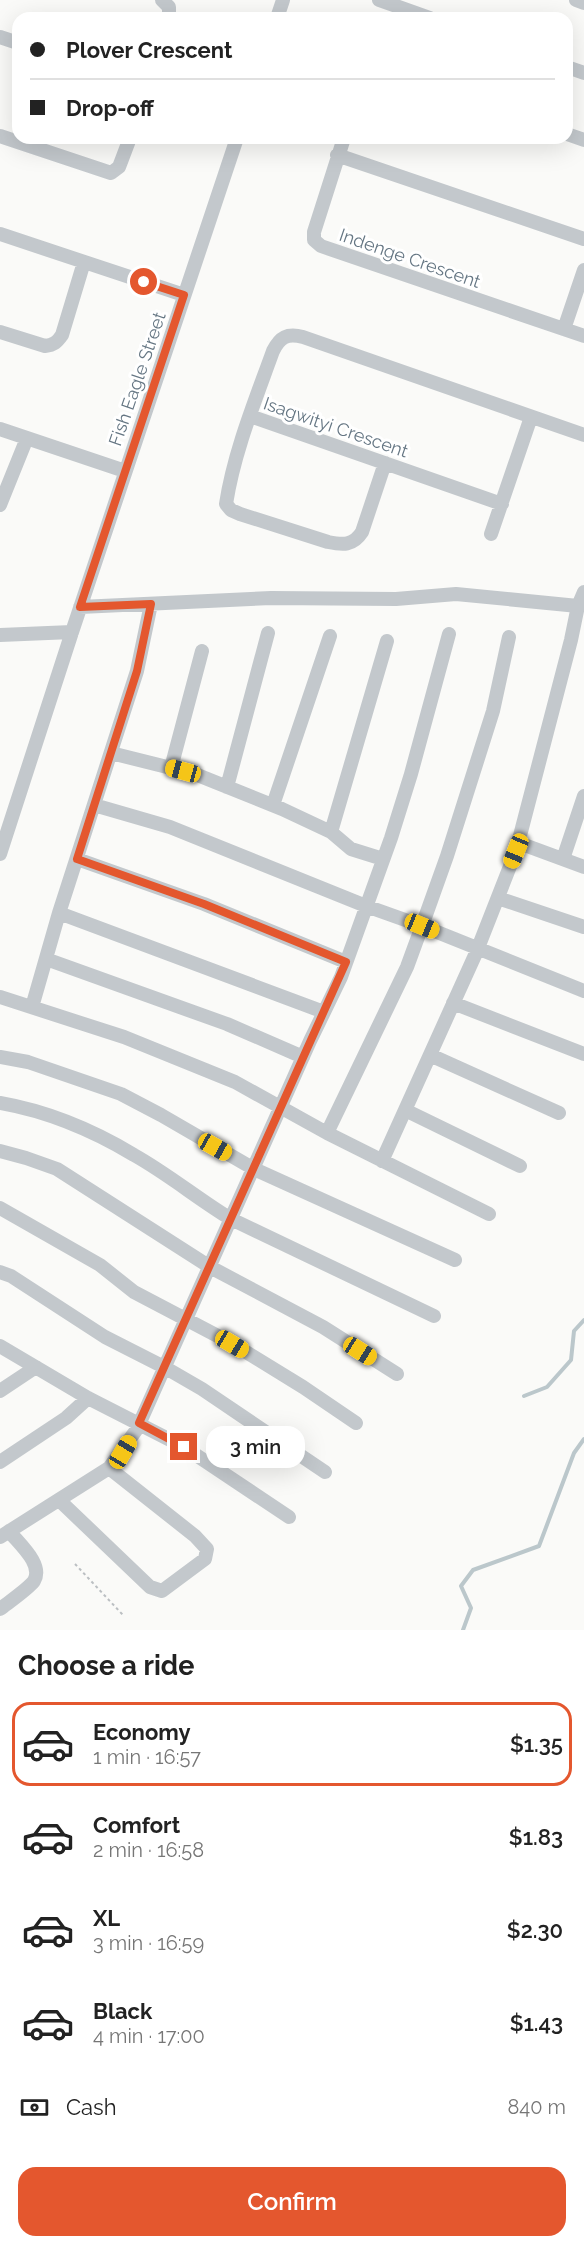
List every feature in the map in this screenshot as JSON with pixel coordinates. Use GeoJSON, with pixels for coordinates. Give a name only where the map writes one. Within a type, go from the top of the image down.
{"type":"FeatureCollection","features":[{"type":"Feature","properties":{"kind":"street"},"geometry":{"type":"LineString","coordinates":[[379,0],[413,12]]}},
{"type":"Feature","properties":{"kind":"street"},"geometry":{"type":"LineString","coordinates":[[576,0],[584,3]]}},
{"type":"Feature","properties":{"kind":"street"},"geometry":{"type":"LineString","coordinates":[[25,144],[111,172],[119,167],[128,144]]}},
{"type":"Feature","properties":{"kind":"street","name":"Fish Eagle Street"},"geometry":{"type":"LineString","coordinates":[[0,854],[235,144]]}},
{"type":"Feature","properties":{"kind":"street","name":"Indenge Crescent"},"geometry":{"type":"LineString","coordinates":[[342,144],[314,232],[314,240],[321,246],[584,336]]}},
{"type":"Feature","properties":{"kind":"street"},"geometry":{"type":"LineString","coordinates":[[337,155],[584,239]]}},
{"type":"Feature","properties":{"kind":"street"},"geometry":{"type":"LineString","coordinates":[[0,234],[184,295]]}},
{"type":"Feature","properties":{"kind":"street"},"geometry":{"type":"LineString","coordinates":[[0,332],[45,346],[57,341],[62,334],[84,262]]}},
{"type":"Feature","properties":{"kind":"street"},"geometry":{"type":"LineString","coordinates":[[564,329],[584,270]]}},
{"type":"Feature","properties":{"kind":"street","name":"Isagwityi Crescent"},"geometry":{"type":"LineString","coordinates":[[502,504],[250,416],[278,341],[286,335],[293,334],[584,435]]}},
{"type":"Feature","properties":{"kind":"street"},"geometry":{"type":"LineString","coordinates":[[250,416],[226,504],[231,510],[240,514],[328,542],[351,543],[362,532],[385,463]]}},
{"type":"Feature","properties":{"kind":"street"},"geometry":{"type":"LineString","coordinates":[[491,534],[531,417]]}},
{"type":"Feature","properties":{"kind":"street"},"geometry":{"type":"LineString","coordinates":[[0,429],[125,471]]}},
{"type":"Feature","properties":{"kind":"street"},"geometry":{"type":"LineString","coordinates":[[0,505],[27,438]]}},
{"type":"Feature","properties":{"kind":"street"},"geometry":{"type":"LineString","coordinates":[[382,1161],[478,948],[519,843],[578,606],[584,592]]}},
{"type":"Feature","properties":{"kind":"street"},"geometry":{"type":"LineString","coordinates":[[80,607],[271,598],[396,599],[456,594],[578,606]]}},
{"type":"Feature","properties":{"kind":"street"},"geometry":{"type":"LineString","coordinates":[[32,1007],[59,913],[137,671],[151,604]]}},
{"type":"Feature","properties":{"kind":"street"},"geometry":{"type":"LineString","coordinates":[[0,635],[72,632]]}},
{"type":"Feature","properties":{"kind":"street"},"geometry":{"type":"LineString","coordinates":[[227,787],[268,633]]}},
{"type":"Feature","properties":{"kind":"street"},"geometry":{"type":"LineString","coordinates":[[0,1609],[34,1580],[36,1570],[33,1561],[4,1534],[109,1468],[123,1452],[139,1423],[346,962],[414,764],[449,634]]}},
{"type":"Feature","properties":{"kind":"street"},"geometry":{"type":"LineString","coordinates":[[273,805],[330,636]]}},
{"type":"Feature","properties":{"kind":"street"},"geometry":{"type":"LineString","coordinates":[[327,1133],[407,967],[447,856],[493,711],[509,637]]}},
{"type":"Feature","properties":{"kind":"street"},"geometry":{"type":"LineString","coordinates":[[331,832],[387,641]]}},
{"type":"Feature","properties":{"kind":"street"},"geometry":{"type":"LineString","coordinates":[[171,768],[202,651]]}},
{"type":"Feature","properties":{"kind":"street"},"geometry":{"type":"LineString","coordinates":[[111,753],[195,774],[273,805],[331,832],[351,849],[383,859]]}},
{"type":"Feature","properties":{"kind":"street"},"geometry":{"type":"LineString","coordinates":[[563,859],[584,796]]}},
{"type":"Feature","properties":{"kind":"street"},"geometry":{"type":"LineString","coordinates":[[94,805],[170,827],[584,991]]}},
{"type":"Feature","properties":{"kind":"street"},"geometry":{"type":"LineString","coordinates":[[519,843],[584,867]]}},
{"type":"Feature","properties":{"kind":"street"},"geometry":{"type":"LineString","coordinates":[[77,859],[204,904],[346,962]]}},
{"type":"Feature","properties":{"kind":"street"},"geometry":{"type":"LineString","coordinates":[[498,898],[584,927]]}},
{"type":"Feature","properties":{"kind":"street"},"geometry":{"type":"LineString","coordinates":[[59,913],[324,1012]]}},
{"type":"Feature","properties":{"kind":"street"},"geometry":{"type":"LineString","coordinates":[[46,959],[227,1024],[303,1056]]}},
{"type":"Feature","properties":{"kind":"street"},"geometry":{"type":"LineString","coordinates":[[0,997],[124,1037],[235,1082],[327,1133],[489,1214]]}},
{"type":"Feature","properties":{"kind":"street"},"geometry":{"type":"LineString","coordinates":[[453,1003],[584,1054]]}},
{"type":"Feature","properties":{"kind":"street"},"geometry":{"type":"LineString","coordinates":[[430,1055],[559,1113]]}},
{"type":"Feature","properties":{"kind":"street"},"geometry":{"type":"LineString","coordinates":[[0,1057],[28,1062],[121,1094],[254,1169],[455,1260]]}},
{"type":"Feature","properties":{"kind":"street"},"geometry":{"type":"LineString","coordinates":[[0,1103],[56,1119],[95,1134],[135,1155],[200,1201],[231,1219],[434,1316]]}},
{"type":"Feature","properties":{"kind":"street"},"geometry":{"type":"LineString","coordinates":[[405,1110],[520,1166]]}},
{"type":"Feature","properties":{"kind":"street"},"geometry":{"type":"LineString","coordinates":[[0,1151],[57,1169],[210,1267],[323,1327],[397,1374]]}},
{"type":"Feature","properties":{"kind":"street"},"geometry":{"type":"LineString","coordinates":[[0,1208],[100,1265],[134,1292],[232,1344],[303,1387],[356,1423]]}},
{"type":"Feature","properties":{"kind":"street"},"geometry":{"type":"LineString","coordinates":[[0,1272],[11,1276],[105,1337],[164,1367],[231,1408],[325,1472]]}},
{"type":"Feature","properties":{"kind":"street"},"geometry":{"type":"LineString","coordinates":[[0,1346],[88,1398],[184,1447],[289,1517]]}},
{"type":"Feature","properties":{"kind":"street"},"geometry":{"type":"LineString","coordinates":[[0,1391],[36,1366]]}},
{"type":"Feature","properties":{"kind":"street"},"geometry":{"type":"LineString","coordinates":[[0,1462],[66,1418],[88,1398]]}},
{"type":"Feature","properties":{"kind":"street"},"geometry":{"type":"LineString","coordinates":[[59,1500],[150,1587],[162,1591],[205,1559],[207,1549],[195,1536],[109,1468]]}},
{"type":"Feature","properties":{"kind":"path"},"geometry":{"type":"LineString","coordinates":[[75,1564],[123,1615]]}},
{"type":"Feature","properties":{"kind":"waterway"},"geometry":{"type":"LineString","coordinates":[[524,1396],[547,1387],[571,1360],[574,1331],[584,1320]]}},
{"type":"Feature","properties":{"kind":"waterway"},"geometry":{"type":"LineString","coordinates":[[463,1630],[471,1608],[461,1586],[473,1570],[539,1546],[574,1453],[584,1439]]}},
{"type":"Feature","properties":{"kind":"route"},"geometry":{"type":"LineString","coordinates":[[144,282],[184,295],[80,607],[151,604],[137,671],[77,859],[204,904],[346,962],[139,1423],[184,1447]]}}]}
